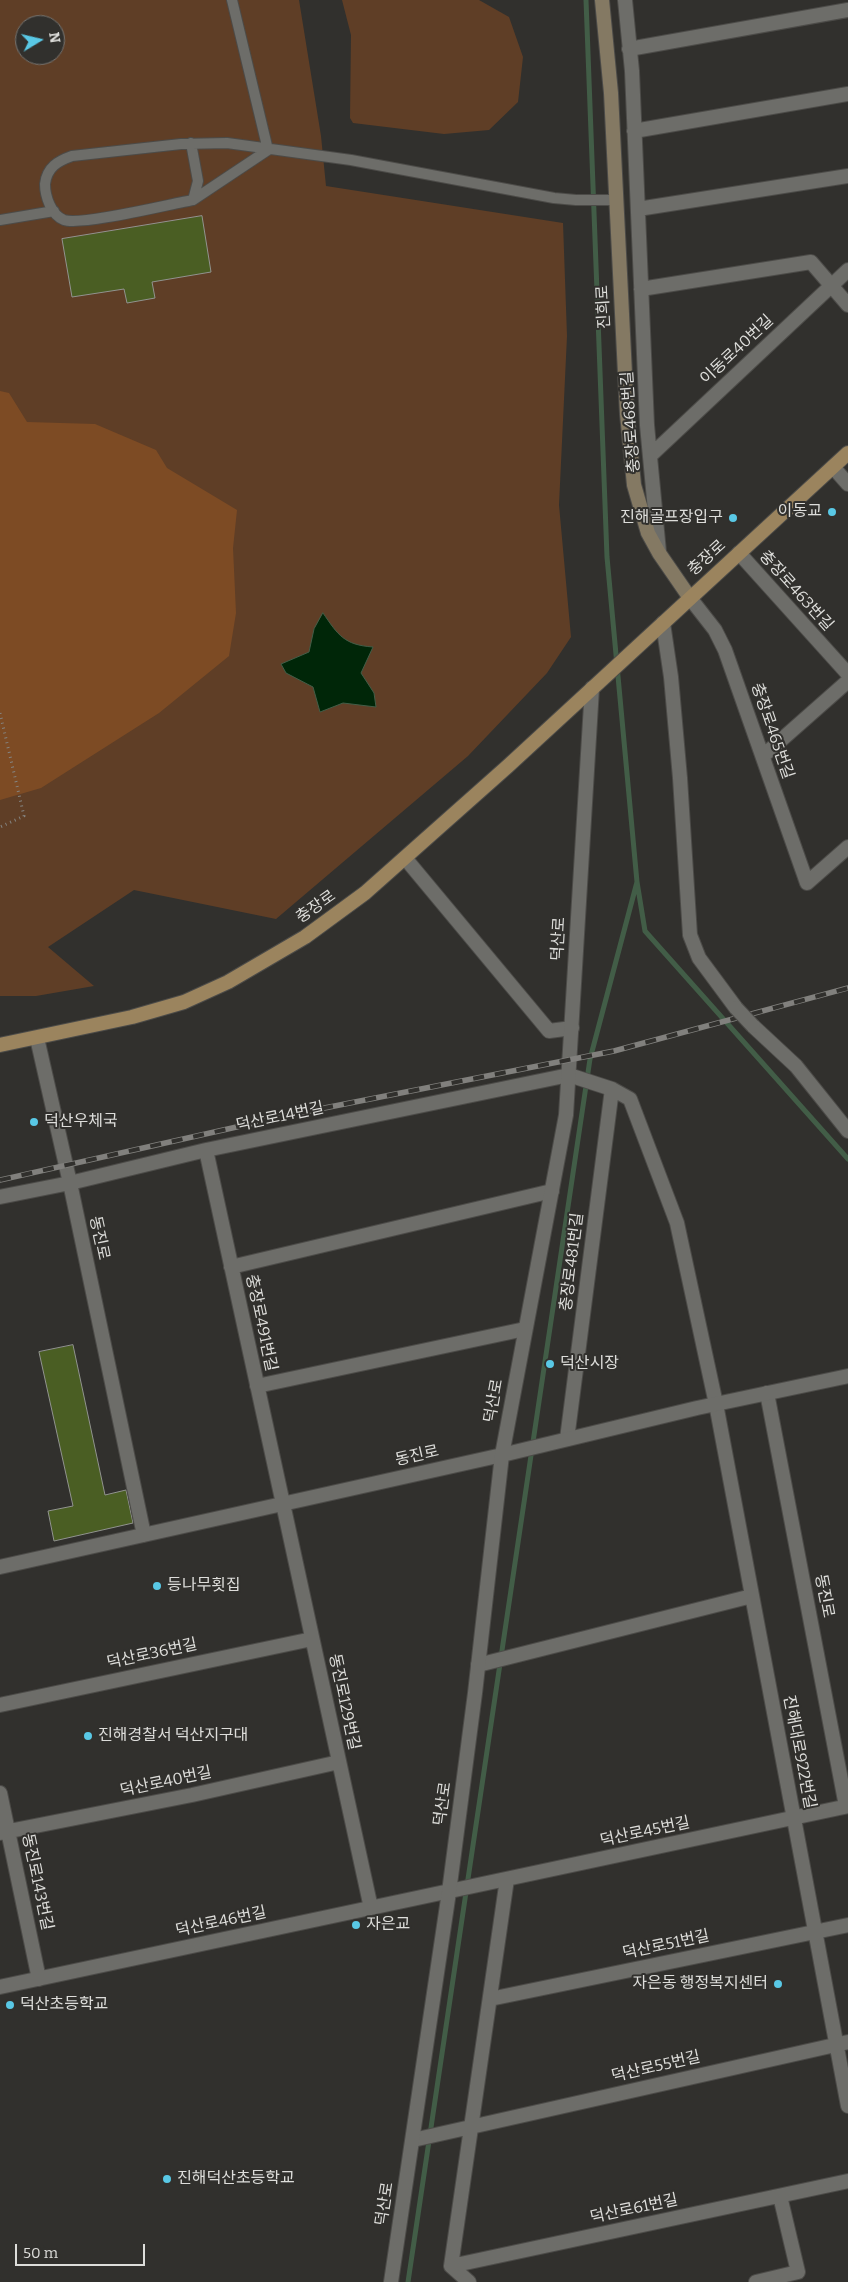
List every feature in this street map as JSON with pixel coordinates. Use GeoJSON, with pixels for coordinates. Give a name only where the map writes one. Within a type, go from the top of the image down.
{"type":"FeatureCollection","features":[{"type":"Feature","properties":{"kind":"main road","name":"진희로"},"geometry":{"type":"LineString","coordinates":[[602,0],[611,93],[611,200],[634,485],[648,533],[659,553],[690,598]]}},
{"type":"Feature","properties":{"kind":"main road","name":"충장로"},"geometry":{"type":"LineString","coordinates":[[0,1045],[141,1015],[207,993],[253,969],[305,937],[365,893],[405,858],[848,453]]}},
{"type":"Feature","properties":{"kind":"street","name":"충장로468번길"},"geometry":{"type":"LineString","coordinates":[[625,0],[634,131],[650,456],[659,553]]}},
{"type":"Feature","properties":{"kind":"street"},"geometry":{"type":"LineString","coordinates":[[629,49],[848,10]]}},
{"type":"Feature","properties":{"kind":"street"},"geometry":{"type":"LineString","coordinates":[[634,131],[848,94]]}},
{"type":"Feature","properties":{"kind":"street"},"geometry":{"type":"LineString","coordinates":[[638,209],[848,176]]}},
{"type":"Feature","properties":{"kind":"street"},"geometry":{"type":"LineString","coordinates":[[641,289],[811,262],[848,305]]}},
{"type":"Feature","properties":{"kind":"street","name":"이동로40번길"},"geometry":{"type":"LineString","coordinates":[[650,456],[848,270]]}},
{"type":"Feature","properties":{"kind":"street"},"geometry":{"type":"LineString","coordinates":[[833,467],[848,484]]}},
{"type":"Feature","properties":{"kind":"street","name":"충장로463번길"},"geometry":{"type":"LineString","coordinates":[[739,554],[848,674]]}},
{"type":"Feature","properties":{"kind":"street","name":"충장로465번길"},"geometry":{"type":"LineString","coordinates":[[690,598],[714,630],[725,650],[807,883],[847,850]]}},
{"type":"Feature","properties":{"kind":"street"},"geometry":{"type":"LineString","coordinates":[[660,626],[671,677],[680,778],[690,935],[699,958],[736,1008],[796,1066],[848,1131]]}},
{"type":"Feature","properties":{"kind":"street"},"geometry":{"type":"LineString","coordinates":[[762,756],[848,681]]}},
{"type":"Feature","properties":{"kind":"street","name":"덕산로"},"geometry":{"type":"LineString","coordinates":[[391,2282],[449,1892],[502,1455],[566,1115],[592,688]]}},
{"type":"Feature","properties":{"kind":"street"},"geometry":{"type":"LineString","coordinates":[[405,858],[549,1031],[572,1028]]}},
{"type":"Feature","properties":{"kind":"street","name":"동진로"},"geometry":{"type":"LineString","coordinates":[[37,1038],[70,1183],[144,1535]]}},
{"type":"Feature","properties":{"kind":"street"},"geometry":{"type":"LineString","coordinates":[[569,1075],[612,1089],[630,1099],[677,1223],[716,1404],[848,1376]]}},
{"type":"Feature","properties":{"kind":"street","name":"덕산로14번길"},"geometry":{"type":"LineString","coordinates":[[0,1197],[70,1183],[206,1150],[569,1075]]}},
{"type":"Feature","properties":{"kind":"street","name":"충장로481번길"},"geometry":{"type":"LineString","coordinates":[[567,1439],[612,1089]]}},
{"type":"Feature","properties":{"kind":"street","name":"충장로491번길"},"geometry":{"type":"LineString","coordinates":[[206,1150],[283,1504]]}},
{"type":"Feature","properties":{"kind":"street"},"geometry":{"type":"LineString","coordinates":[[231,1268],[552,1191]]}},
{"type":"Feature","properties":{"kind":"street"},"geometry":{"type":"LineString","coordinates":[[257,1386],[525,1329]]}},
{"type":"Feature","properties":{"kind":"street","name":"동진로"},"geometry":{"type":"LineString","coordinates":[[767,1393],[847,1806]]}},
{"type":"Feature","properties":{"kind":"street","name":"동진로"},"geometry":{"type":"LineString","coordinates":[[0,1567],[502,1455],[716,1404]]}},
{"type":"Feature","properties":{"kind":"street","name":"진해대로922번길"},"geometry":{"type":"LineString","coordinates":[[716,1404],[815,1932],[842,2043],[848,2106]]}},
{"type":"Feature","properties":{"kind":"street","name":"동진로129번길"},"geometry":{"type":"LineString","coordinates":[[283,1504],[371,1908]]}},
{"type":"Feature","properties":{"kind":"street"},"geometry":{"type":"LineString","coordinates":[[478,1665],[752,1596]]}},
{"type":"Feature","properties":{"kind":"street","name":"덕산로36번길"},"geometry":{"type":"LineString","coordinates":[[0,1705],[312,1639]]}},
{"type":"Feature","properties":{"kind":"street","name":"덕산로40번길"},"geometry":{"type":"LineString","coordinates":[[4,1832],[192,1795],[339,1762]]}},
{"type":"Feature","properties":{"kind":"street","name":"동진로143번길"},"geometry":{"type":"LineString","coordinates":[[0,1794],[4,1832],[39,1979]]}},
{"type":"Feature","properties":{"kind":"street","name":"덕산로45번길"},"geometry":{"type":"LineString","coordinates":[[449,1892],[847,1806]]}},
{"type":"Feature","properties":{"kind":"street"},"geometry":{"type":"LineString","coordinates":[[469,2282],[451,2266],[507,1879]]}},
{"type":"Feature","properties":{"kind":"street","name":"덕산로46번길"},"geometry":{"type":"LineString","coordinates":[[0,1987],[449,1892]]}},
{"type":"Feature","properties":{"kind":"street","name":"덕산로51번길"},"geometry":{"type":"LineString","coordinates":[[490,1998],[848,1925]]}},
{"type":"Feature","properties":{"kind":"street","name":"덕산로55번길"},"geometry":{"type":"LineString","coordinates":[[413,2140],[842,2043]]}},
{"type":"Feature","properties":{"kind":"street","name":"덕산로61번길"},"geometry":{"type":"LineString","coordinates":[[451,2266],[848,2181]]}},
{"type":"Feature","properties":{"kind":"street"},"geometry":{"type":"LineString","coordinates":[[756,2282],[798,2272],[780,2196]]}},
{"type":"Feature","properties":{"kind":"lane"},"geometry":{"type":"LineString","coordinates":[[232,0],[268,150]]}},
{"type":"Feature","properties":{"kind":"lane"},"geometry":{"type":"LineString","coordinates":[[268,150],[193,200],[83,221],[63,220],[54,211],[45,193],[46,177],[56,162],[72,156],[227,142],[268,150],[351,160],[576,200],[611,200]]}},
{"type":"Feature","properties":{"kind":"lane"},"geometry":{"type":"LineString","coordinates":[[191,144],[198,181],[193,200]]}},
{"type":"Feature","properties":{"kind":"lane"},"geometry":{"type":"LineString","coordinates":[[0,220],[54,211]]}},
{"type":"Feature","properties":{"kind":"path"},"geometry":{"type":"LineString","coordinates":[[0,713],[24,816],[0,827]]}},
{"type":"Feature","properties":{"kind":"shaded area"},"geometry":{"type":"Polygon","coordinates":[[[0,0],[299,0],[321,136],[326,186],[563,223],[567,336],[559,505],[571,637],[547,673],[468,756],[276,919],[134,890],[48,947],[94,986],[36,996],[0,996],[0,0]]]}},
{"type":"Feature","properties":{"kind":"shaded area"},"geometry":{"type":"Polygon","coordinates":[[[342,0],[479,0],[509,17],[523,57],[518,102],[489,130],[444,134],[353,123],[350,118],[351,35],[342,0]]]}},
{"type":"Feature","properties":{"kind":"shaded area"},"geometry":{"type":"Polygon","coordinates":[[[0,391],[9,393],[27,422],[95,424],[156,450],[167,468],[237,510],[233,548],[236,613],[229,656],[159,713],[41,788],[0,800],[0,391]]]}},
{"type":"Feature","properties":{"kind":"shaded area"},"geometry":{"type":"Polygon","coordinates":[[[323,613],[343,638],[355,644],[373,647],[361,673],[374,693],[376,707],[343,703],[320,712],[313,687],[286,673],[281,664],[309,652],[314,629],[323,613]]]}},
{"type":"Feature","properties":{"kind":"building"},"geometry":{"type":"Polygon","coordinates":[[[202,216],[211,272],[152,282],[155,298],[127,303],[124,289],[72,297],[62,239],[202,216]]]}},
{"type":"Feature","properties":{"kind":"building"},"geometry":{"type":"Polygon","coordinates":[[[73,1345],[105,1495],[126,1490],[133,1523],[54,1541],[48,1511],[73,1506],[39,1352],[73,1345]]]}},
{"type":"Feature","properties":{"kind":"waterway"},"geometry":{"type":"LineString","coordinates":[[586,0],[607,557],[637,882],[645,931],[848,1159]]}},
{"type":"Feature","properties":{"kind":"waterway"},"geometry":{"type":"LineString","coordinates":[[408,2282],[590,1059],[637,882]]}},
{"type":"Feature","properties":{"kind":"railway"},"geometry":{"type":"LineString","coordinates":[[0,1180],[299,1113],[614,1051],[848,988]]}},
{"type":"Feature","properties":{"kind":"place","name":"이동교"},"geometry":{"type":"Point","coordinates":[832,512]}},
{"type":"Feature","properties":{"kind":"place","name":"진해골프장입구"},"geometry":{"type":"Point","coordinates":[733,518]}},
{"type":"Feature","properties":{"kind":"place","name":"덕산우체국"},"geometry":{"type":"Point","coordinates":[34,1122]}},
{"type":"Feature","properties":{"kind":"place","name":"덕산시장"},"geometry":{"type":"Point","coordinates":[550,1364]}},
{"type":"Feature","properties":{"kind":"place","name":"등나무횟집"},"geometry":{"type":"Point","coordinates":[157,1586]}},
{"type":"Feature","properties":{"kind":"place","name":"진해경찰서 덕산지구대"},"geometry":{"type":"Point","coordinates":[88,1736]}},
{"type":"Feature","properties":{"kind":"place","name":"자은교"},"geometry":{"type":"Point","coordinates":[356,1925]}},
{"type":"Feature","properties":{"kind":"place","name":"자은동 행정복지센터"},"geometry":{"type":"Point","coordinates":[778,1984]}},
{"type":"Feature","properties":{"kind":"place","name":"덕산초등학교"},"geometry":{"type":"Point","coordinates":[10,2005]}},
{"type":"Feature","properties":{"kind":"place","name":"진해덕산초등학교"},"geometry":{"type":"Point","coordinates":[167,2179]}}]}
